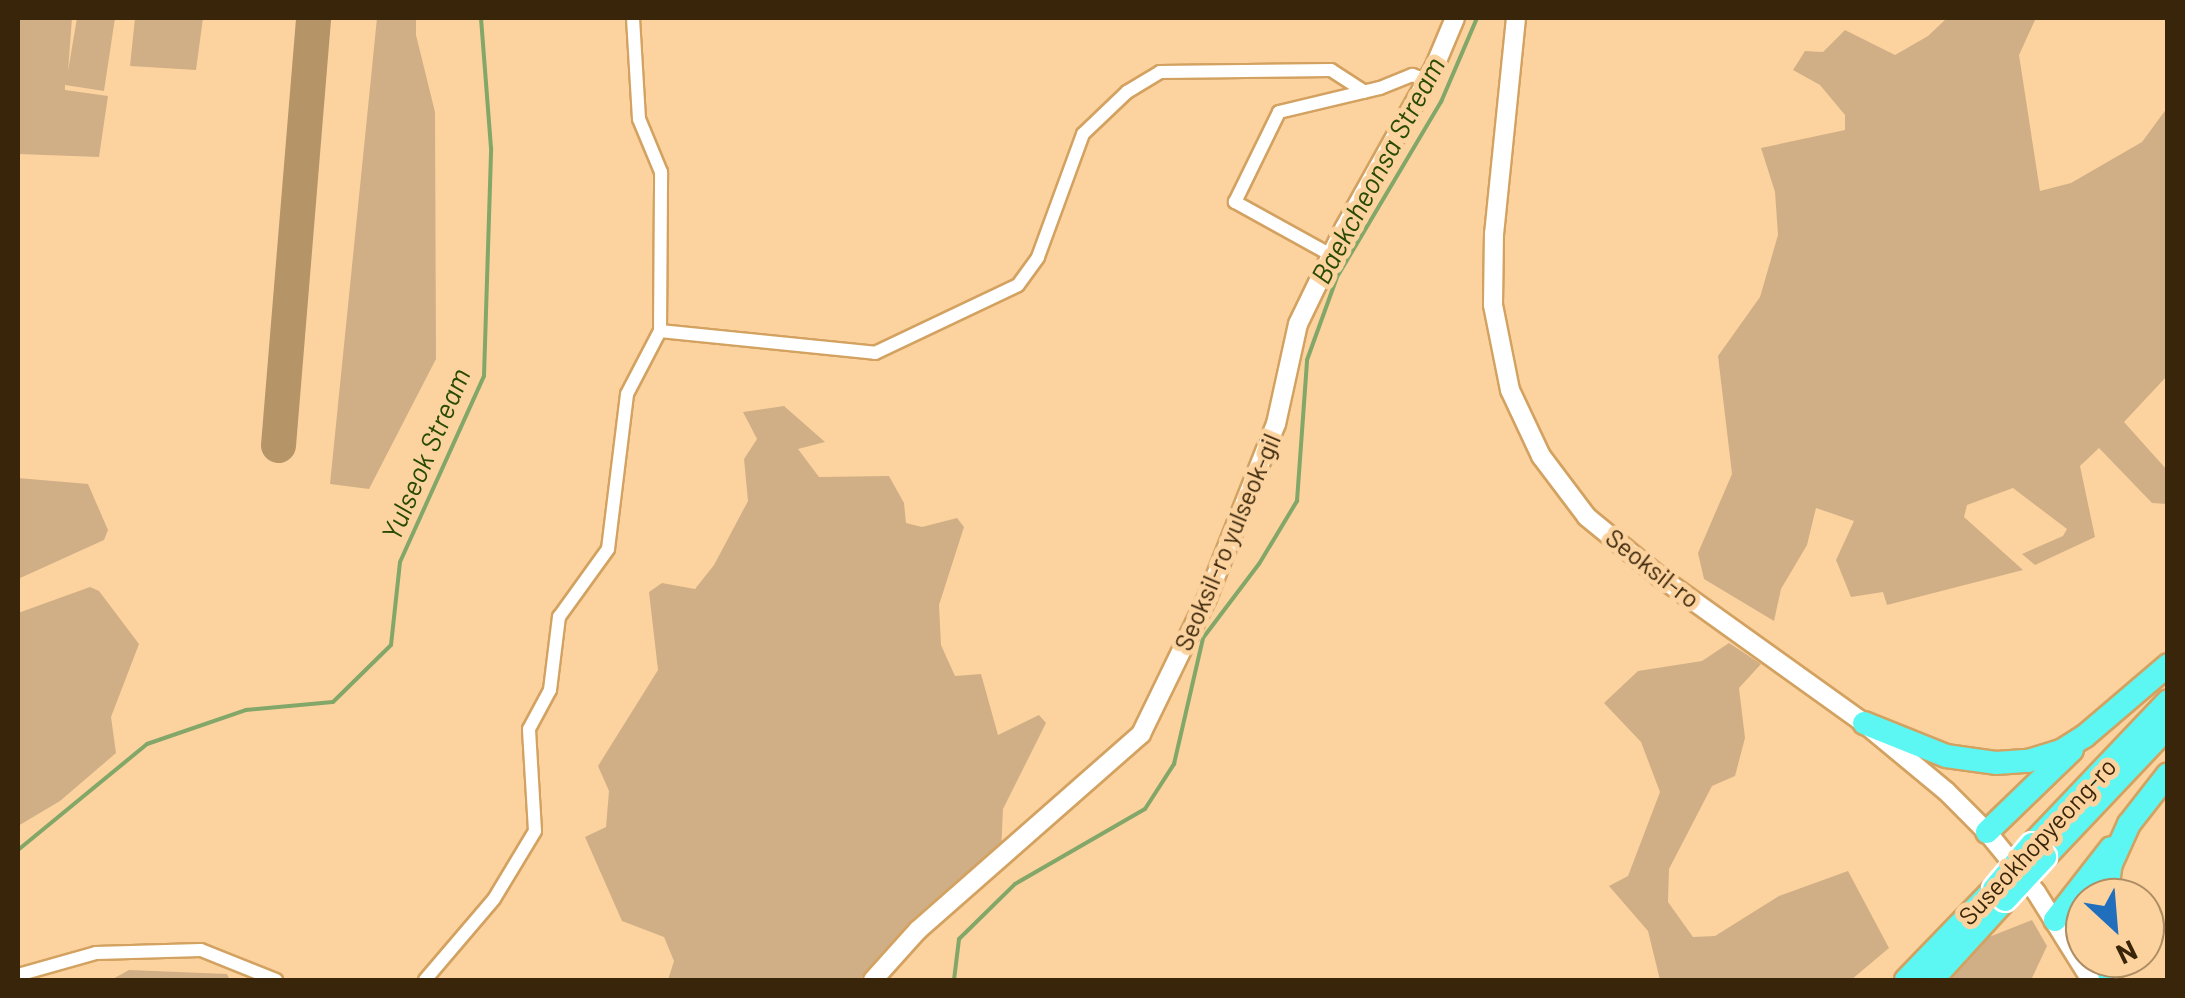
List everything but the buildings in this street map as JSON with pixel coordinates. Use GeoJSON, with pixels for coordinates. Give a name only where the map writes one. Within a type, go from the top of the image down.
{"type":"FeatureCollection","features":[{"type":"Feature","properties":{"kind":"highway"},"geometry":{"type":"LineString","coordinates":[[1987,832],[2084,736],[2168,665]]}},
{"type":"Feature","properties":{"kind":"highway","name":"Suseokhopyeong-ro"},"geometry":{"type":"LineString","coordinates":[[1932,980],[1999,894],[2168,701]]}},
{"type":"Feature","properties":{"kind":"highway"},"geometry":{"type":"LineString","coordinates":[[1864,723],[1946,756],[1996,763],[2061,751],[2084,736]]}},
{"type":"Feature","properties":{"kind":"highway","name":"Suseokhopyeong-ro"},"geometry":{"type":"LineString","coordinates":[[2039,850],[2168,727]]}},
{"type":"Feature","properties":{"kind":"highway"},"geometry":{"type":"LineString","coordinates":[[2055,920],[2168,774]]}},
{"type":"Feature","properties":{"kind":"highway"},"geometry":{"type":"LineString","coordinates":[[2108,878],[2110,864],[2129,824]]}},
{"type":"Feature","properties":{"kind":"highway","name":"Suseokhopyeong-ro"},"geometry":{"type":"LineString","coordinates":[[1906,980],[1999,894]]}},
{"type":"Feature","properties":{"kind":"street"},"geometry":{"type":"LineString","coordinates":[[426,980],[494,899],[535,831],[529,729],[550,690],[559,617],[608,550],[627,394],[660,331],[661,172],[639,119],[634,18]]}},
{"type":"Feature","properties":{"kind":"street","name":"Seoksil-ro yulseok-gil"},"geometry":{"type":"LineString","coordinates":[[872,980],[918,930],[1141,734],[1214,581],[1276,424],[1298,324],[1427,80],[1455,18]]}},
{"type":"Feature","properties":{"kind":"street","name":"Seoksil-ro"},"geometry":{"type":"LineString","coordinates":[[1516,18],[1494,233],[1493,305],[1510,390],[1541,456],[1587,517],[1660,577],[1864,723],[1946,791],[1987,832],[2055,920],[2091,980]]}},
{"type":"Feature","properties":{"kind":"street"},"geometry":{"type":"LineString","coordinates":[[660,331],[875,353],[1018,285],[1038,257],[1083,134],[1128,92],[1160,72],[1331,70],[1365,92]]}},
{"type":"Feature","properties":{"kind":"street"},"geometry":{"type":"LineString","coordinates":[[1332,255],[1235,202],[1237,190],[1279,112],[1365,92],[1412,75],[1427,80]]}},
{"type":"Feature","properties":{"kind":"street"},"geometry":{"type":"LineString","coordinates":[[18,974],[96,953],[201,950],[276,980]]}},
{"type":"Feature","properties":{"kind":"shaded area"},"geometry":{"type":"Polygon","coordinates":[[[18,18],[72,18],[68,71],[77,18],[115,18],[104,91],[65,85],[65,90],[108,96],[99,157],[18,154],[18,18]]]}},
{"type":"Feature","properties":{"kind":"shaded area"},"geometry":{"type":"Polygon","coordinates":[[[135,18],[203,18],[196,70],[130,66],[135,18]]]}},
{"type":"Feature","properties":{"kind":"shaded area"},"geometry":{"type":"Polygon","coordinates":[[[377,18],[416,18],[416,35],[435,112],[436,359],[369,489],[330,484],[377,18]]]}},
{"type":"Feature","properties":{"kind":"shaded area"},"geometry":{"type":"Polygon","coordinates":[[[1947,18],[2036,18],[2019,55],[2040,191],[2071,183],[2142,142],[2167,108],[2167,376],[2124,422],[2167,470],[2167,504],[2152,503],[2099,448],[2080,466],[2095,537],[2035,565],[2022,554],[2063,536],[2067,529],[2013,488],[1967,505],[1964,517],[2023,570],[1887,605],[1883,592],[1851,597],[1836,560],[1854,521],[1816,508],[1807,545],[1781,589],[1774,621],[1704,579],[1698,553],[1732,474],[1718,356],[1760,297],[1778,235],[1775,192],[1761,148],[1845,130],[1845,115],[1820,85],[1793,70],[1805,51],[1823,52],[1845,30],[1895,55],[1928,36],[1947,18]]]}},
{"type":"Feature","properties":{"kind":"shaded area"},"geometry":{"type":"Polygon","coordinates":[[[784,406],[825,442],[798,449],[819,477],[889,476],[904,503],[906,523],[922,527],[957,518],[964,527],[939,605],[941,645],[955,676],[981,674],[998,735],[1039,715],[1046,723],[1003,809],[1001,853],[905,932],[859,980],[668,980],[674,961],[664,937],[622,921],[585,837],[606,827],[609,791],[598,766],[658,670],[649,592],[662,583],[695,589],[714,565],[748,501],[744,459],[757,439],[743,412],[784,406]]]}},
{"type":"Feature","properties":{"kind":"shaded area"},"geometry":{"type":"Polygon","coordinates":[[[18,478],[88,484],[108,530],[104,540],[18,579],[18,478]]]}},
{"type":"Feature","properties":{"kind":"shaded area"},"geometry":{"type":"Polygon","coordinates":[[[90,587],[99,591],[139,644],[111,717],[116,753],[60,801],[18,826],[18,613],[90,587]]]}},
{"type":"Feature","properties":{"kind":"shaded area"},"geometry":{"type":"Polygon","coordinates":[[[1729,643],[1761,664],[1739,688],[1745,738],[1735,776],[1712,786],[1669,869],[1668,902],[1693,937],[1715,936],[1779,896],[1848,871],[1889,948],[1851,980],[1660,980],[1648,931],[1609,886],[1628,876],[1660,792],[1641,742],[1604,703],[1638,671],[1702,661],[1729,643]]]}},
{"type":"Feature","properties":{"kind":"shaded area"},"geometry":{"type":"Polygon","coordinates":[[[2032,920],[2047,946],[2031,980],[1945,980],[1989,937],[2032,920]]]}},
{"type":"Feature","properties":{"kind":"shaded area"},"geometry":{"type":"Polygon","coordinates":[[[129,970],[227,974],[230,980],[111,980],[129,970]]]}},
{"type":"Feature","properties":{"kind":"waterway","name":"Yulseok Stream"},"geometry":{"type":"LineString","coordinates":[[18,850],[147,744],[246,710],[333,702],[391,645],[400,562],[484,376],[491,148],[481,18]]}},
{"type":"Feature","properties":{"kind":"waterway","name":"Baekcheonsa Stream"},"geometry":{"type":"LineString","coordinates":[[954,980],[959,939],[1015,884],[1145,809],[1174,764],[1203,638],[1259,564],[1297,501],[1307,360],[1337,277],[1441,102],[1477,18]]}},
{"type":"Feature","properties":{"kind":"taxiway"},"geometry":{"type":"LineString","coordinates":[[278,445],[313,18]]}}]}
